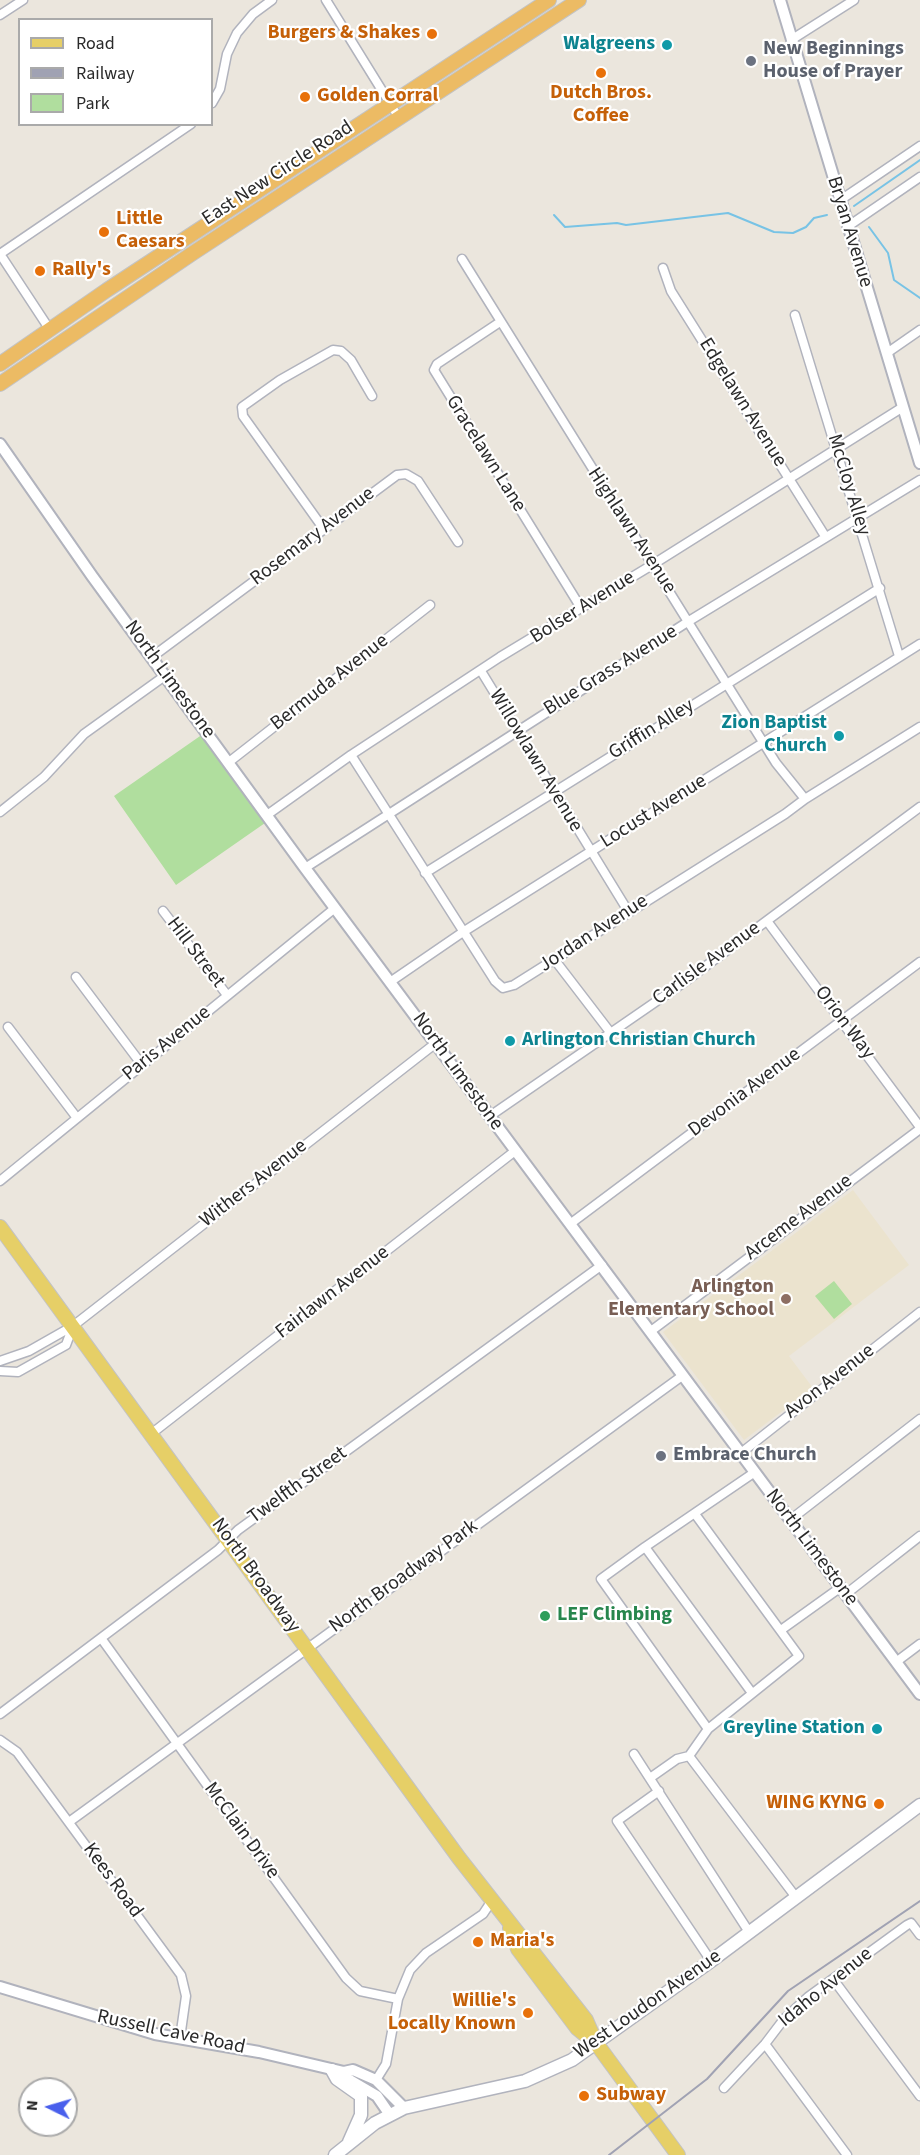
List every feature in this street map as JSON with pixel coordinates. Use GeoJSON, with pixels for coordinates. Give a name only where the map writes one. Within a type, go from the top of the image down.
{"type":"FeatureCollection","features":[{"type":"Feature","properties":{"kind":"highway","name":"East New Circle Road"},"geometry":{"type":"LineString","coordinates":[[0,364],[549,0]]}},
{"type":"Feature","properties":{"kind":"highway","name":"East New Circle Road"},"geometry":{"type":"LineString","coordinates":[[0,384],[193,253],[579,0]]}},
{"type":"Feature","properties":{"kind":"main road","name":"North Broadway"},"geometry":{"type":"LineString","coordinates":[[0,1227],[509,1925],[518,1949],[577,2028],[596,2043],[678,2155]]}},
{"type":"Feature","properties":{"kind":"main road","name":"West Loudon Avenue"},"geometry":{"type":"LineString","coordinates":[[334,2155],[348,2143],[404,2108],[525,2081],[573,2060],[711,1961],[795,1896],[920,1805]]}},
{"type":"Feature","properties":{"kind":"main road"},"geometry":{"type":"LineString","coordinates":[[338,2071],[337,2079],[361,2096],[361,2115],[348,2143]]}},
{"type":"Feature","properties":{"kind":"main road","name":"West Loudon Avenue"},"geometry":{"type":"LineString","coordinates":[[324,2155],[348,2143]]}},
{"type":"Feature","properties":{"kind":"street"},"geometry":{"type":"LineString","coordinates":[[0,15],[23,0]]}},
{"type":"Feature","properties":{"kind":"street"},"geometry":{"type":"LineString","coordinates":[[213,101],[220,89],[227,54],[237,33],[253,14],[272,0]]}},
{"type":"Feature","properties":{"kind":"street"},"geometry":{"type":"LineString","coordinates":[[326,0],[399,118]]}},
{"type":"Feature","properties":{"kind":"street","name":"Bryan Avenue"},"geometry":{"type":"LineString","coordinates":[[780,0],[920,463]]}},
{"type":"Feature","properties":{"kind":"street"},"geometry":{"type":"LineString","coordinates":[[791,40],[854,0]]}},
{"type":"Feature","properties":{"kind":"street"},"geometry":{"type":"LineString","coordinates":[[50,330],[0,254],[188,126]]}},
{"type":"Feature","properties":{"kind":"street"},"geometry":{"type":"LineString","coordinates":[[839,201],[920,146]]}},
{"type":"Feature","properties":{"kind":"street"},"geometry":{"type":"LineString","coordinates":[[847,227],[920,177]]}},
{"type":"Feature","properties":{"kind":"street","name":"Highlawn Avenue"},"geometry":{"type":"LineString","coordinates":[[462,259],[652,565],[690,621],[764,744],[805,799]]}},
{"type":"Feature","properties":{"kind":"street","name":"Edgelawn Avenue"},"geometry":{"type":"LineString","coordinates":[[663,268],[671,291],[825,536]]}},
{"type":"Feature","properties":{"kind":"street","name":"McCloy Alley"},"geometry":{"type":"LineString","coordinates":[[795,315],[859,518],[899,656]]}},
{"type":"Feature","properties":{"kind":"street","name":"Gracelawn Lane"},"geometry":{"type":"LineString","coordinates":[[500,322],[437,364],[434,370],[581,608]]}},
{"type":"Feature","properties":{"kind":"street"},"geometry":{"type":"LineString","coordinates":[[887,353],[920,330]]}},
{"type":"Feature","properties":{"kind":"street"},"geometry":{"type":"LineString","coordinates":[[323,528],[256,436],[243,416],[242,407],[272,386],[333,350],[344,353],[351,360],[372,396]]}},
{"type":"Feature","properties":{"kind":"street","name":"Bolser Avenue"},"geometry":{"type":"LineString","coordinates":[[267,814],[351,754],[903,406]]}},
{"type":"Feature","properties":{"kind":"street","name":"North Limestone"},"geometry":{"type":"LineString","coordinates":[[0,444],[335,908],[920,1694]]}},
{"type":"Feature","properties":{"kind":"street","name":"Rosemary Avenue"},"geometry":{"type":"LineString","coordinates":[[152,657],[397,474],[406,474],[418,482],[458,542]]}},
{"type":"Feature","properties":{"kind":"street","name":"Blue Grass Avenue"},"geometry":{"type":"LineString","coordinates":[[305,867],[825,536],[920,480]]}},
{"type":"Feature","properties":{"kind":"street","name":"Griffin Alley"},"geometry":{"type":"LineString","coordinates":[[425,873],[880,588]]}},
{"type":"Feature","properties":{"kind":"street","name":"Bermuda Avenue"},"geometry":{"type":"LineString","coordinates":[[229,762],[430,605]]}},
{"type":"Feature","properties":{"kind":"street","name":"Locust Avenue"},"geometry":{"type":"LineString","coordinates":[[390,982],[463,932],[920,644]]}},
{"type":"Feature","properties":{"kind":"street","name":"Willowlawn Avenue"},"geometry":{"type":"LineString","coordinates":[[481,671],[628,911]]}},
{"type":"Feature","properties":{"kind":"street"},"geometry":{"type":"LineString","coordinates":[[0,812],[44,777],[84,734],[165,675]]}},
{"type":"Feature","properties":{"kind":"street","name":"Jordan Avenue"},"geometry":{"type":"LineString","coordinates":[[351,754],[500,988],[510,987],[920,727]]}},
{"type":"Feature","properties":{"kind":"street","name":"Carlisle Avenue"},"geometry":{"type":"LineString","coordinates":[[490,1116],[767,921],[920,807]]}},
{"type":"Feature","properties":{"kind":"street","name":"Paris Avenue"},"geometry":{"type":"LineString","coordinates":[[0,1181],[335,908]]}},
{"type":"Feature","properties":{"kind":"street","name":"Hill Street"},"geometry":{"type":"LineString","coordinates":[[163,911],[227,995]]}},
{"type":"Feature","properties":{"kind":"street","name":"Orion Way"},"geometry":{"type":"LineString","coordinates":[[767,921],[920,1128]]}},
{"type":"Feature","properties":{"kind":"street"},"geometry":{"type":"LineString","coordinates":[[554,959],[610,1032]]}},
{"type":"Feature","properties":{"kind":"street","name":"Devonia Avenue"},"geometry":{"type":"LineString","coordinates":[[570,1224],[920,962]]}},
{"type":"Feature","properties":{"kind":"street"},"geometry":{"type":"LineString","coordinates":[[76,977],[142,1065]]}},
{"type":"Feature","properties":{"kind":"street"},"geometry":{"type":"LineString","coordinates":[[8,1027],[78,1118]]}},
{"type":"Feature","properties":{"kind":"street","name":"Withers Avenue"},"geometry":{"type":"LineString","coordinates":[[73,1326],[436,1043]]}},
{"type":"Feature","properties":{"kind":"street","name":"Arceme Avenue"},"geometry":{"type":"LineString","coordinates":[[651,1331],[920,1128]]}},
{"type":"Feature","properties":{"kind":"street","name":"Fairlawn Avenue"},"geometry":{"type":"LineString","coordinates":[[151,1434],[515,1151]]}},
{"type":"Feature","properties":{"kind":"street","name":"Twelfth Street"},"geometry":{"type":"LineString","coordinates":[[0,1714],[238,1530],[602,1265]]}},
{"type":"Feature","properties":{"kind":"street","name":"Avon Avenue"},"geometry":{"type":"LineString","coordinates":[[741,1453],[920,1312]]}},
{"type":"Feature","properties":{"kind":"street"},"geometry":{"type":"LineString","coordinates":[[0,1361],[29,1351],[73,1326]]}},
{"type":"Feature","properties":{"kind":"street"},"geometry":{"type":"LineString","coordinates":[[0,1371],[18,1372],[66,1345],[73,1326]]}},
{"type":"Feature","properties":{"kind":"street","name":"North Broadway Park"},"geometry":{"type":"LineString","coordinates":[[69,1822],[682,1376]]}},
{"type":"Feature","properties":{"kind":"street"},"geometry":{"type":"LineString","coordinates":[[790,1520],[920,1419]]}},
{"type":"Feature","properties":{"kind":"street"},"geometry":{"type":"LineString","coordinates":[[708,1729],[601,1579],[755,1472]]}},
{"type":"Feature","properties":{"kind":"street"},"geometry":{"type":"LineString","coordinates":[[650,1778],[677,1759],[689,1756],[708,1729],[799,1656],[695,1514]]}},
{"type":"Feature","properties":{"kind":"street"},"geometry":{"type":"LineString","coordinates":[[781,1630],[843,1591],[920,1536]]}},
{"type":"Feature","properties":{"kind":"street"},"geometry":{"type":"LineString","coordinates":[[645,1547],[752,1692]]}},
{"type":"Feature","properties":{"kind":"street","name":"McClain Drive"},"geometry":{"type":"LineString","coordinates":[[101,1638],[352,1985],[360,1991],[398,1999]]}},
{"type":"Feature","properties":{"kind":"street"},"geometry":{"type":"LineString","coordinates":[[896,1662],[920,1644]]}},
{"type":"Feature","properties":{"kind":"street","name":"Kees Road"},"geometry":{"type":"LineString","coordinates":[[0,1740],[17,1752],[181,1976],[186,1996],[180,2038]]}},
{"type":"Feature","properties":{"kind":"street"},"geometry":{"type":"LineString","coordinates":[[634,1754],[749,1932]]}},
{"type":"Feature","properties":{"kind":"street"},"geometry":{"type":"LineString","coordinates":[[689,1756],[795,1896]]}},
{"type":"Feature","properties":{"kind":"street"},"geometry":{"type":"LineString","coordinates":[[659,1791],[617,1821],[711,1961]]}},
{"type":"Feature","properties":{"kind":"street"},"geometry":{"type":"LineString","coordinates":[[376,2080],[386,2064],[403,1983],[417,1962],[483,1914],[491,1902]]}},
{"type":"Feature","properties":{"kind":"street","name":"Idaho Avenue"},"geometry":{"type":"LineString","coordinates":[[724,2088],[793,2010],[911,1923],[920,1935]]}},
{"type":"Feature","properties":{"kind":"street"},"geometry":{"type":"LineString","coordinates":[[833,1979],[920,2096]]}},
{"type":"Feature","properties":{"kind":"street","name":"Russell Cave Road"},"geometry":{"type":"LineString","coordinates":[[0,1987],[124,2026],[296,2060],[338,2071],[353,2070],[376,2080],[404,2108]]}},
{"type":"Feature","properties":{"kind":"street"},"geometry":{"type":"LineString","coordinates":[[765,2044],[847,2155]]}},
{"type":"Feature","properties":{"kind":"street","name":"Russell Cave Road"},"geometry":{"type":"LineString","coordinates":[[338,2071],[377,2096],[390,2115]]}},
{"type":"Feature","properties":{"kind":"shaded area","name":"Arlington Elementary School"},"geometry":{"type":"Polygon","coordinates":[[[853,1190],[909,1265],[789,1356],[813,1388],[744,1440],[663,1332],[853,1190]]]}},
{"type":"Feature","properties":{"kind":"green space"},"geometry":{"type":"Polygon","coordinates":[[[203,734],[265,823],[176,885],[114,796],[203,734]]]}},
{"type":"Feature","properties":{"kind":"green space"},"geometry":{"type":"Polygon","coordinates":[[[834,1281],[852,1304],[834,1319],[815,1296],[834,1281]]]}},
{"type":"Feature","properties":{"kind":"waterway"},"geometry":{"type":"LineString","coordinates":[[854,206],[920,160]]}},
{"type":"Feature","properties":{"kind":"waterway"},"geometry":{"type":"LineString","coordinates":[[554,215],[565,227],[617,223],[626,225],[728,213],[774,232],[793,233],[806,227],[814,218],[827,215]]}},
{"type":"Feature","properties":{"kind":"waterway"},"geometry":{"type":"LineString","coordinates":[[869,227],[888,253],[894,280],[920,298]]}},
{"type":"Feature","properties":{"kind":"railway"},"geometry":{"type":"LineString","coordinates":[[609,2155],[707,2079],[788,1991],[920,1901]]}},
{"type":"Feature","properties":{"kind":"place","name":"Burgers & Shakes"},"geometry":{"type":"Point","coordinates":[432,34]}},
{"type":"Feature","properties":{"kind":"place","name":"Walgreens"},"geometry":{"type":"Point","coordinates":[667,45]}},
{"type":"Feature","properties":{"kind":"place","name":"New Beginnings House of Prayer"},"geometry":{"type":"Point","coordinates":[751,61]}},
{"type":"Feature","properties":{"kind":"place","name":"Dutch Bros. Coffee"},"geometry":{"type":"Point","coordinates":[601,73]}},
{"type":"Feature","properties":{"kind":"place","name":"Golden Corral"},"geometry":{"type":"Point","coordinates":[305,97]}},
{"type":"Feature","properties":{"kind":"place","name":"Little Caesars"},"geometry":{"type":"Point","coordinates":[104,232]}},
{"type":"Feature","properties":{"kind":"place","name":"Rally's"},"geometry":{"type":"Point","coordinates":[40,271]}},
{"type":"Feature","properties":{"kind":"place","name":"Zion Baptist Church"},"geometry":{"type":"Point","coordinates":[839,736]}},
{"type":"Feature","properties":{"kind":"place","name":"Arlington Christian Church"},"geometry":{"type":"Point","coordinates":[510,1041]}},
{"type":"Feature","properties":{"kind":"place","name":"Arlington Elementary School"},"geometry":{"type":"Point","coordinates":[786,1299]}},
{"type":"Feature","properties":{"kind":"place","name":"Embrace Church"},"geometry":{"type":"Point","coordinates":[661,1456]}},
{"type":"Feature","properties":{"kind":"place","name":"LEF Climbing"},"geometry":{"type":"Point","coordinates":[545,1616]}},
{"type":"Feature","properties":{"kind":"place","name":"Greyline Station"},"geometry":{"type":"Point","coordinates":[877,1729]}},
{"type":"Feature","properties":{"kind":"place","name":"WING KYNG"},"geometry":{"type":"Point","coordinates":[879,1804]}},
{"type":"Feature","properties":{"kind":"place","name":"Maria's"},"geometry":{"type":"Point","coordinates":[478,1942]}},
{"type":"Feature","properties":{"kind":"place","name":"Willie's Locally Known"},"geometry":{"type":"Point","coordinates":[528,2013]}},
{"type":"Feature","properties":{"kind":"place","name":"Subway"},"geometry":{"type":"Point","coordinates":[584,2096]}}]}
